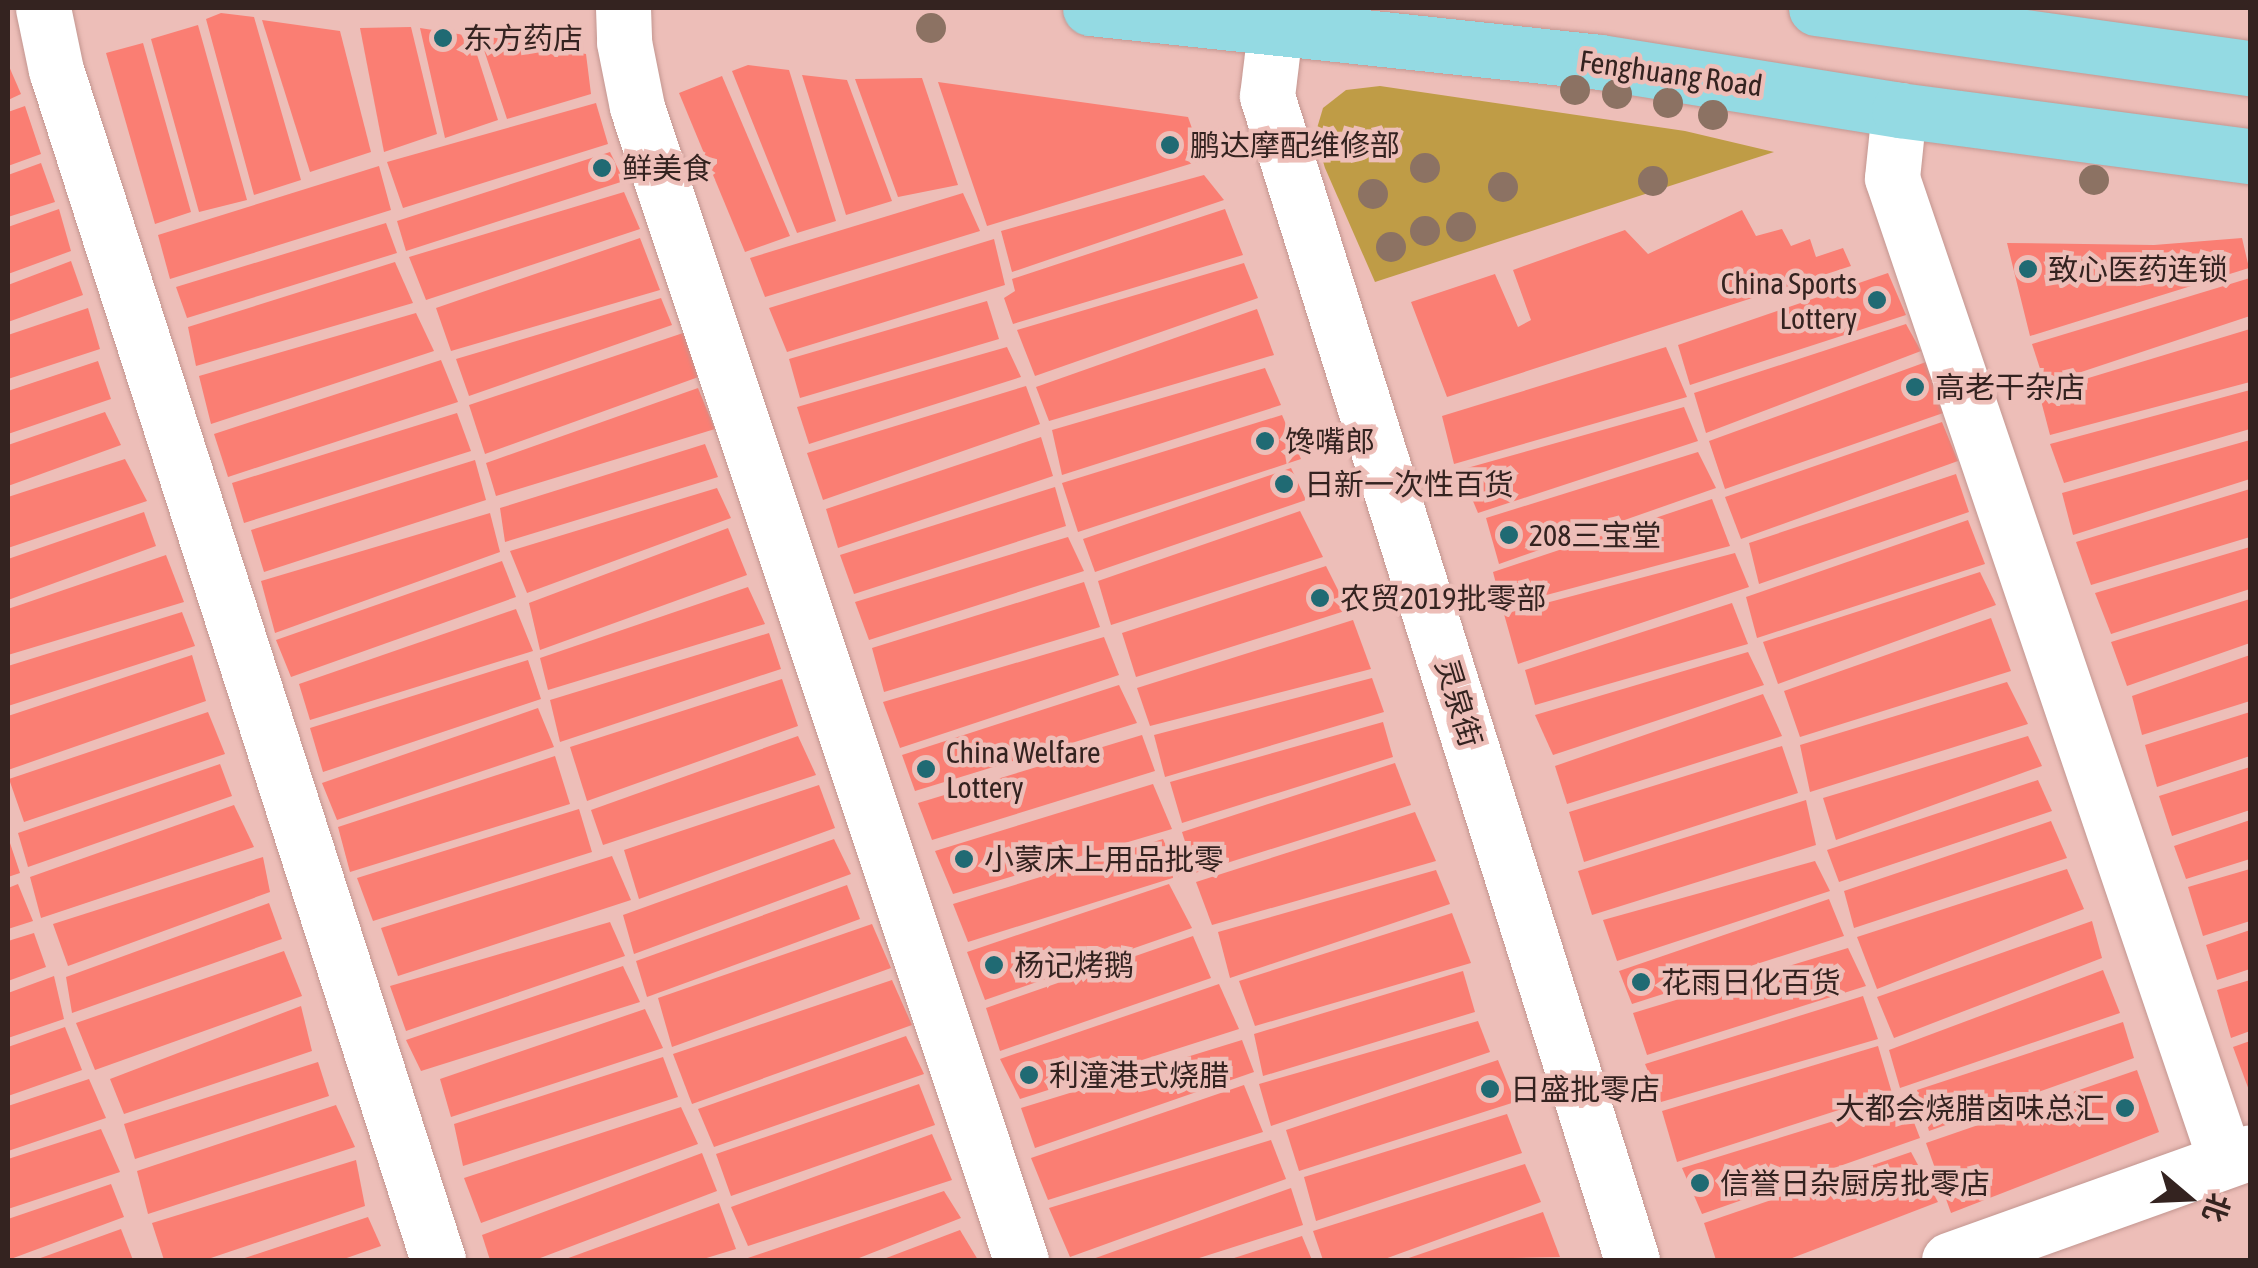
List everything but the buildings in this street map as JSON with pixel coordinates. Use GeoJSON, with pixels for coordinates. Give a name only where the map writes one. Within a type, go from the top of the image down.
{"type":"FeatureCollection","features":[{"type":"Feature","properties":{"kind":"main road","name":"Fenghuang Road"},"geometry":{"type":"LineString","coordinates":[[1090,8],[1600,62],[1899,110],[2250,156]]}},
{"type":"Feature","properties":{"kind":"main road"},"geometry":{"type":"LineString","coordinates":[[1816,8],[2250,68]]}},
{"type":"Feature","properties":{"kind":"street"},"geometry":{"type":"LineString","coordinates":[[43,8],[56,70],[438,1260]]}},
{"type":"Feature","properties":{"kind":"street"},"geometry":{"type":"LineString","coordinates":[[623,8],[624,42],[637,107],[1021,1260]]}},
{"type":"Feature","properties":{"kind":"street","name":"灵泉街"},"geometry":{"type":"LineString","coordinates":[[1276,30],[1268,96],[1632,1260]]}},
{"type":"Feature","properties":{"kind":"street"},"geometry":{"type":"LineString","coordinates":[[1899,110],[1892,178],[2238,1156],[1948,1260]]}},
{"type":"Feature","properties":{"kind":"shaded area"},"geometry":{"type":"Polygon","coordinates":[[[1380,86],[1685,131],[1774,152],[1375,282],[1325,168],[1315,135],[1323,108],[1346,90],[1380,86]]]}},
{"type":"Feature","properties":{"kind":"place","name":"东方药店"},"geometry":{"type":"Point","coordinates":[443,38]}},
{"type":"Feature","properties":{"kind":"place","name":"鹏达摩配维修部"},"geometry":{"type":"Point","coordinates":[1170,145]}},
{"type":"Feature","properties":{"kind":"place","name":"鲜美食"},"geometry":{"type":"Point","coordinates":[602,168]}},
{"type":"Feature","properties":{"kind":"place","name":"致心医药连锁"},"geometry":{"type":"Point","coordinates":[2028,269]}},
{"type":"Feature","properties":{"kind":"place","name":"China Sports Lottery"},"geometry":{"type":"Point","coordinates":[1877,300]}},
{"type":"Feature","properties":{"kind":"place","name":"高老干杂店"},"geometry":{"type":"Point","coordinates":[1915,387]}},
{"type":"Feature","properties":{"kind":"place","name":"馋嘴郎"},"geometry":{"type":"Point","coordinates":[1265,441]}},
{"type":"Feature","properties":{"kind":"place","name":"日新一次性百货"},"geometry":{"type":"Point","coordinates":[1284,484]}},
{"type":"Feature","properties":{"kind":"place","name":"208三宝堂"},"geometry":{"type":"Point","coordinates":[1509,535]}},
{"type":"Feature","properties":{"kind":"place","name":"农贸2019批零部"},"geometry":{"type":"Point","coordinates":[1320,598]}},
{"type":"Feature","properties":{"kind":"place","name":"China Welfare Lottery"},"geometry":{"type":"Point","coordinates":[926,769]}},
{"type":"Feature","properties":{"kind":"place","name":"小蒙床上用品批零"},"geometry":{"type":"Point","coordinates":[964,859]}},
{"type":"Feature","properties":{"kind":"place","name":"杨记烤鹅"},"geometry":{"type":"Point","coordinates":[994,965]}},
{"type":"Feature","properties":{"kind":"place","name":"花雨日化百货"},"geometry":{"type":"Point","coordinates":[1641,982]}},
{"type":"Feature","properties":{"kind":"place","name":"利潼港式烧腊"},"geometry":{"type":"Point","coordinates":[1029,1075]}},
{"type":"Feature","properties":{"kind":"place","name":"日盛批零店"},"geometry":{"type":"Point","coordinates":[1490,1089]}},
{"type":"Feature","properties":{"kind":"place","name":"大都会烧腊卤味总汇"},"geometry":{"type":"Point","coordinates":[2125,1108]}},
{"type":"Feature","properties":{"kind":"place","name":"信誉日杂厨房批零店"},"geometry":{"type":"Point","coordinates":[1700,1183]}}]}
